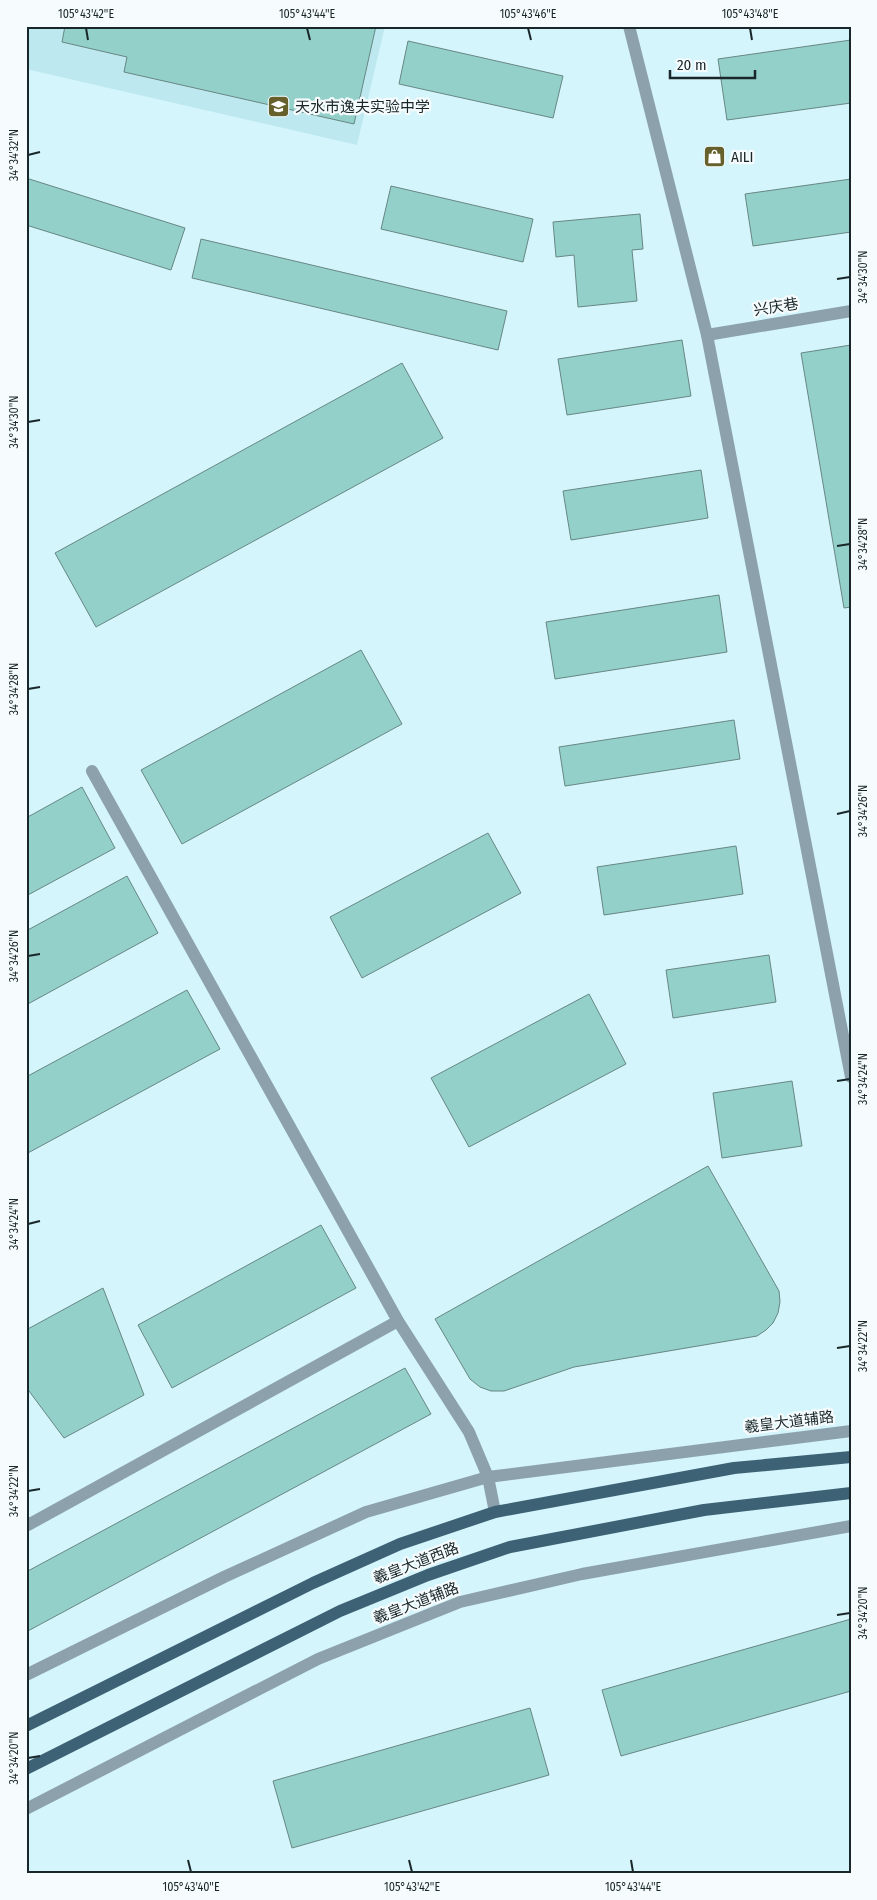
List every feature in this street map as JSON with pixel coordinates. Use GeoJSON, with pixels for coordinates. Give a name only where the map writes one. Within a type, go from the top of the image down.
{"type":"FeatureCollection","features":[{"type":"Feature","properties":{"kind":"main road","name":"羲皇大道西路"},"geometry":{"type":"LineString","coordinates":[[26,1726],[313,1583],[400,1544],[495,1512],[734,1468],[851,1457]]}},
{"type":"Feature","properties":{"kind":"main road","name":"羲皇大道西路"},"geometry":{"type":"LineString","coordinates":[[26,1769],[340,1611],[428,1574],[510,1547],[704,1510],[851,1493]]}},
{"type":"Feature","properties":{"kind":"street"},"geometry":{"type":"LineString","coordinates":[[629,26],[707,335],[851,1077]]}},
{"type":"Feature","properties":{"kind":"street","name":"兴庆巷"},"geometry":{"type":"LineString","coordinates":[[707,335],[851,311]]}},
{"type":"Feature","properties":{"kind":"street"},"geometry":{"type":"LineString","coordinates":[[92,771],[398,1321],[469,1432],[488,1477],[495,1512]]}},
{"type":"Feature","properties":{"kind":"street"},"geometry":{"type":"LineString","coordinates":[[26,1522],[28,1525],[398,1321]]}},
{"type":"Feature","properties":{"kind":"street","name":"羲皇大道辅路"},"geometry":{"type":"LineString","coordinates":[[26,1675],[224,1577],[366,1512],[488,1477],[851,1431]]}},
{"type":"Feature","properties":{"kind":"street","name":"羲皇大道辅路"},"geometry":{"type":"LineString","coordinates":[[26,1809],[318,1659],[460,1602],[582,1574],[851,1526]]}},
{"type":"Feature","properties":{"kind":"shaded area","name":"天水市逸夫实验中学"},"geometry":{"type":"Polygon","coordinates":[[[26,26],[385,26],[357,145],[26,69],[26,26]]]}},
{"type":"Feature","properties":{"kind":"building","name":"天水市逸夫实验中学"},"geometry":{"type":"Polygon","coordinates":[[[65,26],[376,26],[354,124],[124,72],[127,57],[62,42],[65,26]]]}},
{"type":"Feature","properties":{"kind":"building"},"geometry":{"type":"Polygon","coordinates":[[[851,40],[851,103],[727,120],[718,59],[851,40]]]}},
{"type":"Feature","properties":{"kind":"building"},"geometry":{"type":"Polygon","coordinates":[[[408,41],[563,76],[553,118],[399,84],[408,41]]]}},
{"type":"Feature","properties":{"kind":"building"},"geometry":{"type":"Polygon","coordinates":[[[26,178],[185,228],[171,270],[26,225],[26,178]]]}},
{"type":"Feature","properties":{"kind":"building"},"geometry":{"type":"Polygon","coordinates":[[[851,179],[851,232],[753,246],[745,194],[851,179]]]}},
{"type":"Feature","properties":{"kind":"building"},"geometry":{"type":"Polygon","coordinates":[[[391,186],[533,219],[523,262],[381,229],[391,186]]]}},
{"type":"Feature","properties":{"kind":"building"},"geometry":{"type":"Polygon","coordinates":[[[640,214],[643,249],[632,250],[637,301],[578,307],[574,255],[556,257],[553,222],[640,214]]]}},
{"type":"Feature","properties":{"kind":"building"},"geometry":{"type":"Polygon","coordinates":[[[201,239],[507,311],[498,350],[192,278],[201,239]]]}},
{"type":"Feature","properties":{"kind":"building"},"geometry":{"type":"Polygon","coordinates":[[[682,340],[691,396],[567,415],[558,359],[682,340]]]}},
{"type":"Feature","properties":{"kind":"building"},"geometry":{"type":"Polygon","coordinates":[[[851,345],[851,607],[844,608],[801,353],[851,345]]]}},
{"type":"Feature","properties":{"kind":"building"},"geometry":{"type":"Polygon","coordinates":[[[402,363],[443,438],[96,627],[55,553],[402,363]]]}},
{"type":"Feature","properties":{"kind":"building"},"geometry":{"type":"Polygon","coordinates":[[[701,470],[708,518],[571,540],[563,491],[701,470]]]}},
{"type":"Feature","properties":{"kind":"building"},"geometry":{"type":"Polygon","coordinates":[[[719,595],[727,652],[555,679],[546,622],[719,595]]]}},
{"type":"Feature","properties":{"kind":"building"},"geometry":{"type":"Polygon","coordinates":[[[361,650],[402,724],[182,844],[141,770],[361,650]]]}},
{"type":"Feature","properties":{"kind":"building"},"geometry":{"type":"Polygon","coordinates":[[[734,720],[740,759],[565,786],[559,747],[734,720]]]}},
{"type":"Feature","properties":{"kind":"building"},"geometry":{"type":"Polygon","coordinates":[[[82,787],[115,848],[26,896],[26,818],[82,787]]]}},
{"type":"Feature","properties":{"kind":"building"},"geometry":{"type":"Polygon","coordinates":[[[488,833],[521,893],[362,978],[330,917],[488,833]]]}},
{"type":"Feature","properties":{"kind":"building"},"geometry":{"type":"Polygon","coordinates":[[[736,846],[743,894],[604,915],[597,867],[736,846]]]}},
{"type":"Feature","properties":{"kind":"building"},"geometry":{"type":"Polygon","coordinates":[[[127,876],[158,933],[26,1005],[26,931],[127,876]]]}},
{"type":"Feature","properties":{"kind":"building"},"geometry":{"type":"Polygon","coordinates":[[[769,955],[776,1002],[673,1018],[666,970],[769,955]]]}},
{"type":"Feature","properties":{"kind":"building"},"geometry":{"type":"Polygon","coordinates":[[[187,990],[220,1049],[26,1154],[26,1077],[187,990]]]}},
{"type":"Feature","properties":{"kind":"building"},"geometry":{"type":"Polygon","coordinates":[[[589,994],[626,1064],[469,1147],[431,1078],[589,994]]]}},
{"type":"Feature","properties":{"kind":"building"},"geometry":{"type":"Polygon","coordinates":[[[792,1081],[802,1146],[722,1158],[713,1093],[792,1081]]]}},
{"type":"Feature","properties":{"kind":"building"},"geometry":{"type":"Polygon","coordinates":[[[708,1166],[779,1291],[778,1313],[773,1323],[766,1330],[757,1336],[574,1367],[504,1391],[491,1391],[480,1387],[470,1379],[435,1319],[708,1166]]]}},
{"type":"Feature","properties":{"kind":"building"},"geometry":{"type":"Polygon","coordinates":[[[321,1225],[356,1288],[172,1388],[138,1325],[321,1225]]]}},
{"type":"Feature","properties":{"kind":"building"},"geometry":{"type":"Polygon","coordinates":[[[103,1288],[144,1395],[64,1438],[26,1387],[26,1330],[103,1288]]]}},
{"type":"Feature","properties":{"kind":"building"},"geometry":{"type":"Polygon","coordinates":[[[405,1368],[431,1414],[26,1632],[26,1572],[405,1368]]]}},
{"type":"Feature","properties":{"kind":"building"},"geometry":{"type":"Polygon","coordinates":[[[851,1619],[851,1691],[621,1756],[602,1690],[851,1619]]]}},
{"type":"Feature","properties":{"kind":"building"},"geometry":{"type":"Polygon","coordinates":[[[530,1708],[549,1775],[292,1848],[273,1781],[530,1708]]]}},
{"type":"Feature","properties":{"kind":"place","name":"天水市逸夫实验中学"},"geometry":{"type":"Point","coordinates":[279,107]}},
{"type":"Feature","properties":{"kind":"place","name":"AILI"},"geometry":{"type":"Point","coordinates":[715,157]}}]}
